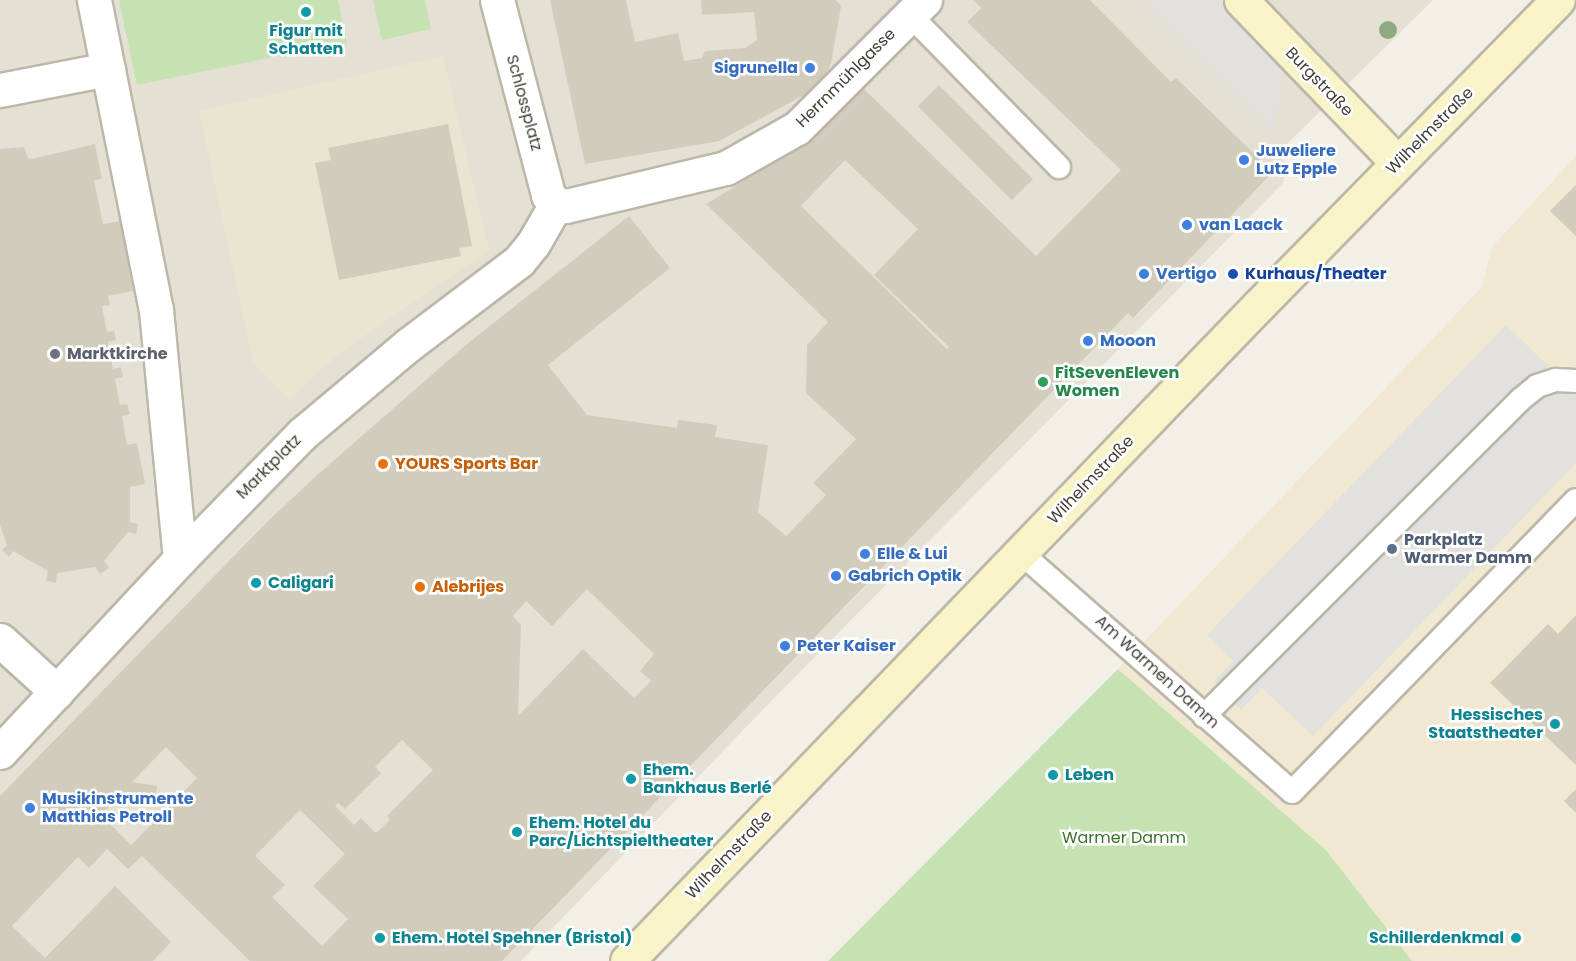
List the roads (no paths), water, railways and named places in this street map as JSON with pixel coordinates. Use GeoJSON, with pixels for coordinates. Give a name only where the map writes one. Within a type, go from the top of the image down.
{"type":"FeatureCollection","features":[{"type":"Feature","properties":{"kind":"main road","name":"Burgstraße"},"geometry":{"type":"LineString","coordinates":[[1241,0],[1398,164]]}},
{"type":"Feature","properties":{"kind":"main road","name":"Wilhelmstraße"},"geometry":{"type":"LineString","coordinates":[[627,961],[1558,0]]}},
{"type":"Feature","properties":{"kind":"street"},"geometry":{"type":"LineString","coordinates":[[94,0],[156,310],[180,558]]}},
{"type":"Feature","properties":{"kind":"street","name":"Schlossplatz"},"geometry":{"type":"LineString","coordinates":[[497,0],[548,195],[556,204]]}},
{"type":"Feature","properties":{"kind":"street","name":"Herrnmühlgasse"},"geometry":{"type":"LineString","coordinates":[[556,204],[566,206],[726,168],[796,128],[917,8]]}},
{"type":"Feature","properties":{"kind":"street"},"geometry":{"type":"LineString","coordinates":[[0,90],[108,69]]}},
{"type":"Feature","properties":{"kind":"street","name":"Marktplatz"},"geometry":{"type":"LineString","coordinates":[[0,753],[180,558],[302,434],[408,345],[519,261],[533,244],[556,204]]}},
{"type":"Feature","properties":{"kind":"street"},"geometry":{"type":"LineString","coordinates":[[0,640],[57,692]]}},
{"type":"Feature","properties":{"kind":"lane"},"geometry":{"type":"LineString","coordinates":[[917,8],[1059,167]]}},
{"type":"Feature","properties":{"kind":"lane"},"geometry":{"type":"LineString","coordinates":[[1204,716],[1520,400],[1537,386],[1556,380],[1576,381]]}},
{"type":"Feature","properties":{"kind":"lane","name":"Am Warmen Damm"},"geometry":{"type":"LineString","coordinates":[[1021,553],[1292,792],[1576,500]]}},
{"type":"Feature","properties":{"kind":"place","name":"Figur mit Schatten"},"geometry":{"type":"Point","coordinates":[306,12]}},
{"type":"Feature","properties":{"kind":"place","name":"Sigrunella"},"geometry":{"type":"Point","coordinates":[810,68]}},
{"type":"Feature","properties":{"kind":"place","name":"Juweliere Lutz Epple"},"geometry":{"type":"Point","coordinates":[1244,160]}},
{"type":"Feature","properties":{"kind":"place","name":"van Laack"},"geometry":{"type":"Point","coordinates":[1187,225]}},
{"type":"Feature","properties":{"kind":"place","name":"Vertigo"},"geometry":{"type":"Point","coordinates":[1144,274]}},
{"type":"Feature","properties":{"kind":"place","name":"Kurhaus/Theater"},"geometry":{"type":"Point","coordinates":[1233,274]}},
{"type":"Feature","properties":{"kind":"place","name":"Mooon"},"geometry":{"type":"Point","coordinates":[1088,341]}},
{"type":"Feature","properties":{"kind":"place","name":"Marktkirche"},"geometry":{"type":"Point","coordinates":[55,354]}},
{"type":"Feature","properties":{"kind":"place","name":"FitSevenEleven Women"},"geometry":{"type":"Point","coordinates":[1043,382]}},
{"type":"Feature","properties":{"kind":"place","name":"YOURS Sports Bar"},"geometry":{"type":"Point","coordinates":[383,464]}},
{"type":"Feature","properties":{"kind":"place","name":"Parkplatz Warmer Damm"},"geometry":{"type":"Point","coordinates":[1392,549]}},
{"type":"Feature","properties":{"kind":"place","name":"Elle & Lui"},"geometry":{"type":"Point","coordinates":[865,554]}},
{"type":"Feature","properties":{"kind":"place","name":"Gabrich Optik"},"geometry":{"type":"Point","coordinates":[836,576]}},
{"type":"Feature","properties":{"kind":"place","name":"Caligari"},"geometry":{"type":"Point","coordinates":[256,583]}},
{"type":"Feature","properties":{"kind":"place","name":"Alebrijes"},"geometry":{"type":"Point","coordinates":[420,587]}},
{"type":"Feature","properties":{"kind":"place","name":"Peter Kaiser"},"geometry":{"type":"Point","coordinates":[785,646]}},
{"type":"Feature","properties":{"kind":"place","name":"Hessisches Staatstheater"},"geometry":{"type":"Point","coordinates":[1555,724]}},
{"type":"Feature","properties":{"kind":"place","name":"Leben"},"geometry":{"type":"Point","coordinates":[1053,775]}},
{"type":"Feature","properties":{"kind":"place","name":"Ehem. Bankhaus Berlé"},"geometry":{"type":"Point","coordinates":[631,779]}},
{"type":"Feature","properties":{"kind":"place","name":"Musikinstrumente Matthias Petroll"},"geometry":{"type":"Point","coordinates":[30,808]}},
{"type":"Feature","properties":{"kind":"place","name":"Ehem. Hotel du Parc/Lichtspieltheater"},"geometry":{"type":"Point","coordinates":[517,832]}},
{"type":"Feature","properties":{"kind":"place","name":"Ehem. Hotel Spehner (Bristol)"},"geometry":{"type":"Point","coordinates":[380,938]}},
{"type":"Feature","properties":{"kind":"place","name":"Schillerdenkmal"},"geometry":{"type":"Point","coordinates":[1516,938]}},
{"type":"Feature","properties":{"kind":"park label","name":"Warmer Damm"},"geometry":{"type":"Point","coordinates":[1124,838]}}]}
